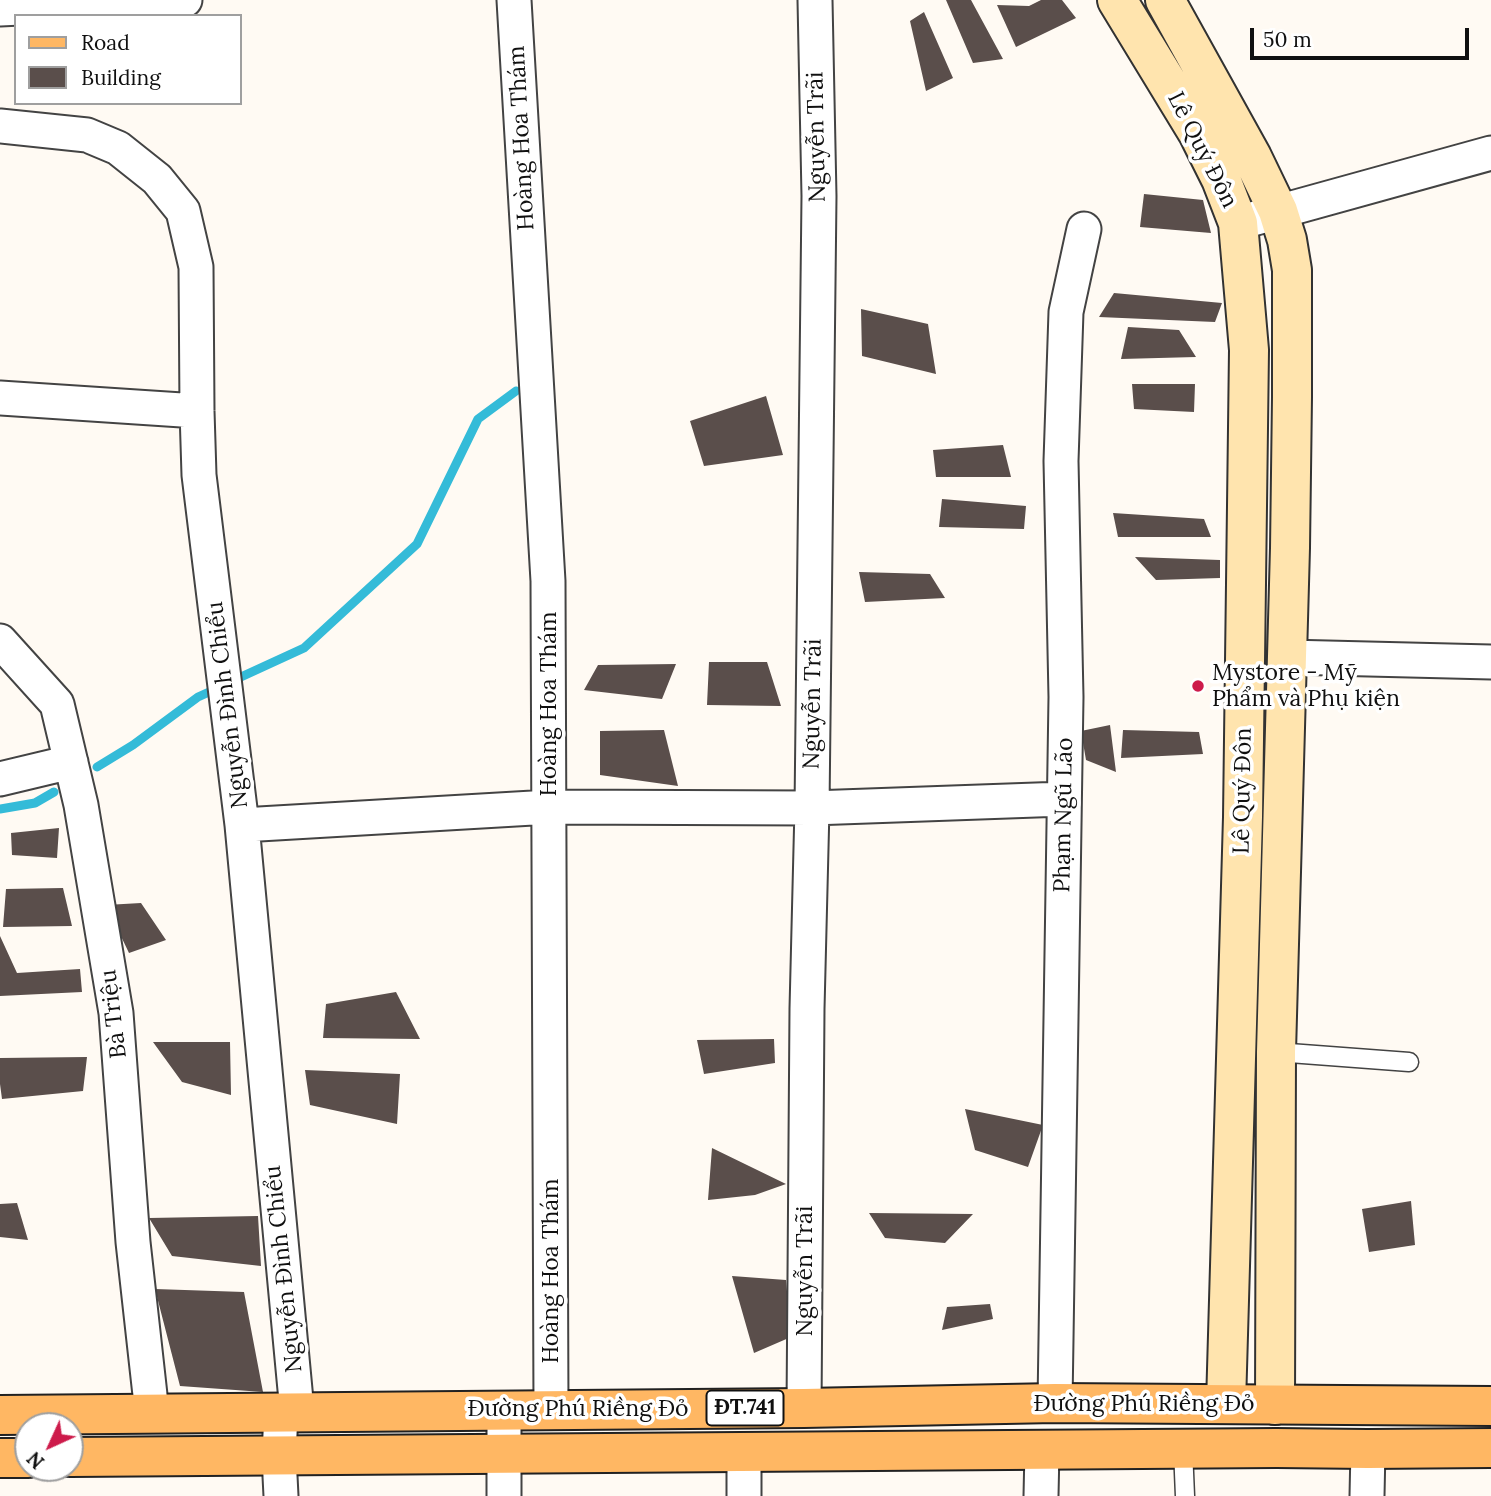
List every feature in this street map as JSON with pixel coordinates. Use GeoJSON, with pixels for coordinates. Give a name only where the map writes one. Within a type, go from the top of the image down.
{"type":"FeatureCollection","features":[{"type":"Feature","properties":{"kind":"main road","name":"Lê Quý Đôn"},"geometry":{"type":"LineString","coordinates":[[1117,0],[1198,134],[1221,179],[1238,223],[1249,349],[1243,817],[1226,1404]]}},
{"type":"Feature","properties":{"kind":"main road","name":"Lê Quý Đôn"},"geometry":{"type":"LineString","coordinates":[[1165,0],[1279,211],[1292,270],[1293,397],[1276,1052],[1275,1405]]}},
{"type":"Feature","properties":{"kind":"main road","name":"Đường Phú Riềng Đỏ"},"geometry":{"type":"LineString","coordinates":[[0,1415],[804,1408],[1055,1403],[1491,1406]]}},
{"type":"Feature","properties":{"kind":"main road"},"geometry":{"type":"LineString","coordinates":[[1224,1449],[1226,1404]]}},
{"type":"Feature","properties":{"kind":"main road"},"geometry":{"type":"LineString","coordinates":[[1275,1405],[1276,1448]]}},
{"type":"Feature","properties":{"kind":"main road","name":"Đường Phú Riềng Đỏ"},"geometry":{"type":"LineString","coordinates":[[84,1457],[1491,1448]]}},
{"type":"Feature","properties":{"kind":"street"},"geometry":{"type":"LineString","coordinates":[[0,9],[185,0]]}},
{"type":"Feature","properties":{"kind":"street","name":"Hoàng Hoa Thám"},"geometry":{"type":"LineString","coordinates":[[514,0],[548,581],[551,1409]]}},
{"type":"Feature","properties":{"kind":"street","name":"Nguyễn Trãi"},"geometry":{"type":"LineString","coordinates":[[804,1408],[819,196],[815,0]]}},
{"type":"Feature","properties":{"kind":"street","name":"Nguyễn Đình Chiểu"},"geometry":{"type":"LineString","coordinates":[[0,126],[87,135],[118,148],[157,179],[183,211],[196,267],[200,475],[243,825],[289,1411],[279,1455],[281,1496]]}},
{"type":"Feature","properties":{"kind":"street"},"geometry":{"type":"LineString","coordinates":[[1238,223],[1491,153]]}},
{"type":"Feature","properties":{"kind":"street","name":"Phạm Ngũ Lão"},"geometry":{"type":"LineString","coordinates":[[1055,1403],[1066,697],[1061,461],[1066,312],[1084,229]]}},
{"type":"Feature","properties":{"kind":"street"},"geometry":{"type":"LineString","coordinates":[[0,398],[197,411]]}},
{"type":"Feature","properties":{"kind":"street","name":"Bà Triệu"},"geometry":{"type":"LineString","coordinates":[[0,641],[57,704],[82,804],[116,1013],[133,1242],[152,1413]]}},
{"type":"Feature","properties":{"kind":"street"},"geometry":{"type":"LineString","coordinates":[[1287,657],[1491,662]]}},
{"type":"Feature","properties":{"kind":"street"},"geometry":{"type":"LineString","coordinates":[[0,779],[71,762]]}},
{"type":"Feature","properties":{"kind":"street"},"geometry":{"type":"LineString","coordinates":[[243,825],[550,807],[812,808],[1064,799]]}},
{"type":"Feature","properties":{"kind":"street"},"geometry":{"type":"LineString","coordinates":[[504,1410],[504,1496]]}},
{"type":"Feature","properties":{"kind":"street"},"geometry":{"type":"LineString","coordinates":[[1491,1448],[1491,1457]]}},
{"type":"Feature","properties":{"kind":"street"},"geometry":{"type":"LineString","coordinates":[[1367,1496],[1368,1449]]}},
{"type":"Feature","properties":{"kind":"street"},"geometry":{"type":"LineString","coordinates":[[1041,1496],[1042,1450]]}},
{"type":"Feature","properties":{"kind":"street"},"geometry":{"type":"LineString","coordinates":[[744,1452],[744,1496]]}},
{"type":"Feature","properties":{"kind":"lane"},"geometry":{"type":"LineString","coordinates":[[1276,1052],[1409,1062]]}},
{"type":"Feature","properties":{"kind":"lane"},"geometry":{"type":"LineString","coordinates":[[1183,1449],[1185,1496]]}},
{"type":"Feature","properties":{"kind":"building"},"geometry":{"type":"Polygon","coordinates":[[[946,0],[971,0],[1003,59],[973,63],[946,0]]]}},
{"type":"Feature","properties":{"kind":"building"},"geometry":{"type":"Polygon","coordinates":[[[1041,0],[1062,0],[1076,18],[1016,47],[997,5],[1029,6],[1041,0]]]}},
{"type":"Feature","properties":{"kind":"building"},"geometry":{"type":"Polygon","coordinates":[[[924,12],[953,78],[926,91],[910,21],[924,12]]]}},
{"type":"Feature","properties":{"kind":"building"},"geometry":{"type":"Polygon","coordinates":[[[1144,194],[1203,200],[1211,233],[1140,227],[1144,194]]]}},
{"type":"Feature","properties":{"kind":"building"},"geometry":{"type":"Polygon","coordinates":[[[1114,293],[1222,303],[1215,322],[1099,317],[1114,293]]]}},
{"type":"Feature","properties":{"kind":"building"},"geometry":{"type":"Polygon","coordinates":[[[861,309],[928,324],[936,374],[862,356],[861,309]]]}},
{"type":"Feature","properties":{"kind":"building"},"geometry":{"type":"Polygon","coordinates":[[[1128,327],[1179,330],[1196,357],[1121,359],[1128,327]]]}},
{"type":"Feature","properties":{"kind":"building"},"geometry":{"type":"Polygon","coordinates":[[[1132,384],[1195,384],[1194,412],[1134,409],[1132,384]]]}},
{"type":"Feature","properties":{"kind":"building"},"geometry":{"type":"Polygon","coordinates":[[[766,396],[783,455],[704,466],[690,421],[766,396]]]}},
{"type":"Feature","properties":{"kind":"building"},"geometry":{"type":"Polygon","coordinates":[[[1003,445],[1011,477],[936,477],[933,450],[1003,445]]]}},
{"type":"Feature","properties":{"kind":"building"},"geometry":{"type":"Polygon","coordinates":[[[942,499],[1026,506],[1024,529],[939,527],[942,499]]]}},
{"type":"Feature","properties":{"kind":"building"},"geometry":{"type":"Polygon","coordinates":[[[1113,513],[1204,519],[1211,537],[1118,537],[1113,513]]]}},
{"type":"Feature","properties":{"kind":"building"},"geometry":{"type":"Polygon","coordinates":[[[1135,557],[1220,560],[1220,578],[1156,580],[1135,557]]]}},
{"type":"Feature","properties":{"kind":"building"},"geometry":{"type":"Polygon","coordinates":[[[859,572],[930,574],[945,598],[865,602],[859,572]]]}},
{"type":"Feature","properties":{"kind":"building"},"geometry":{"type":"Polygon","coordinates":[[[709,662],[767,662],[781,706],[707,705],[709,662]]]}},
{"type":"Feature","properties":{"kind":"building"},"geometry":{"type":"Polygon","coordinates":[[[676,664],[662,699],[584,690],[598,665],[676,664]]]}},
{"type":"Feature","properties":{"kind":"building"},"geometry":{"type":"Polygon","coordinates":[[[1110,725],[1116,772],[1086,760],[1081,731],[1110,725]]]}},
{"type":"Feature","properties":{"kind":"building"},"geometry":{"type":"Polygon","coordinates":[[[664,730],[678,786],[600,775],[600,731],[664,730]]]}},
{"type":"Feature","properties":{"kind":"building"},"geometry":{"type":"Polygon","coordinates":[[[1123,730],[1199,732],[1203,754],[1121,758],[1123,730]]]}},
{"type":"Feature","properties":{"kind":"building"},"geometry":{"type":"Polygon","coordinates":[[[59,828],[57,858],[12,855],[11,833],[59,828]]]}},
{"type":"Feature","properties":{"kind":"building"},"geometry":{"type":"Polygon","coordinates":[[[63,888],[72,926],[3,927],[6,889],[63,888]]]}},
{"type":"Feature","properties":{"kind":"building"},"geometry":{"type":"Polygon","coordinates":[[[141,903],[166,940],[129,953],[106,905],[141,903]]]}},
{"type":"Feature","properties":{"kind":"building"},"geometry":{"type":"Polygon","coordinates":[[[0,936],[17,973],[80,969],[82,992],[0,996],[0,936]]]}},
{"type":"Feature","properties":{"kind":"building"},"geometry":{"type":"Polygon","coordinates":[[[396,992],[420,1039],[323,1038],[326,1004],[396,992]]]}},
{"type":"Feature","properties":{"kind":"building"},"geometry":{"type":"Polygon","coordinates":[[[774,1039],[775,1063],[704,1074],[697,1040],[774,1039]]]}},
{"type":"Feature","properties":{"kind":"building"},"geometry":{"type":"Polygon","coordinates":[[[153,1042],[230,1042],[231,1095],[182,1082],[153,1042]]]}},
{"type":"Feature","properties":{"kind":"building"},"geometry":{"type":"Polygon","coordinates":[[[87,1057],[83,1091],[2,1099],[0,1058],[87,1057]]]}},
{"type":"Feature","properties":{"kind":"building"},"geometry":{"type":"Polygon","coordinates":[[[305,1070],[400,1074],[397,1124],[310,1105],[305,1070]]]}},
{"type":"Feature","properties":{"kind":"building"},"geometry":{"type":"Polygon","coordinates":[[[965,1109],[1043,1125],[1028,1167],[975,1150],[965,1109]]]}},
{"type":"Feature","properties":{"kind":"building"},"geometry":{"type":"Polygon","coordinates":[[[712,1148],[786,1184],[755,1195],[708,1200],[712,1148]]]}},
{"type":"Feature","properties":{"kind":"building"},"geometry":{"type":"Polygon","coordinates":[[[1411,1201],[1415,1245],[1369,1252],[1362,1209],[1411,1201]]]}},
{"type":"Feature","properties":{"kind":"building"},"geometry":{"type":"Polygon","coordinates":[[[17,1203],[28,1240],[0,1237],[0,1204],[17,1203]]]}},
{"type":"Feature","properties":{"kind":"building"},"geometry":{"type":"Polygon","coordinates":[[[869,1213],[973,1214],[945,1243],[885,1238],[869,1213]]]}},
{"type":"Feature","properties":{"kind":"building"},"geometry":{"type":"Polygon","coordinates":[[[258,1216],[261,1266],[172,1256],[149,1218],[258,1216]]]}},
{"type":"Feature","properties":{"kind":"building"},"geometry":{"type":"Polygon","coordinates":[[[732,1276],[786,1280],[791,1337],[754,1353],[732,1276]]]}},
{"type":"Feature","properties":{"kind":"building"},"geometry":{"type":"Polygon","coordinates":[[[155,1289],[244,1292],[263,1392],[180,1386],[155,1289]]]}},
{"type":"Feature","properties":{"kind":"building"},"geometry":{"type":"Polygon","coordinates":[[[990,1304],[993,1319],[942,1330],[947,1307],[990,1304]]]}},
{"type":"Feature","properties":{"kind":"waterway"},"geometry":{"type":"LineString","coordinates":[[230,682],[304,648],[417,544],[478,419],[516,391]]}},
{"type":"Feature","properties":{"kind":"waterway"},"geometry":{"type":"LineString","coordinates":[[97,767],[133,745],[198,697],[218,688]]}},
{"type":"Feature","properties":{"kind":"waterway"},"geometry":{"type":"LineString","coordinates":[[0,809],[35,803],[54,792]]}},
{"type":"Feature","properties":{"kind":"place","name":"Mystore - Mỹ Phẩm và Phụ kiện"},"geometry":{"type":"Point","coordinates":[1198,686]}}]}
